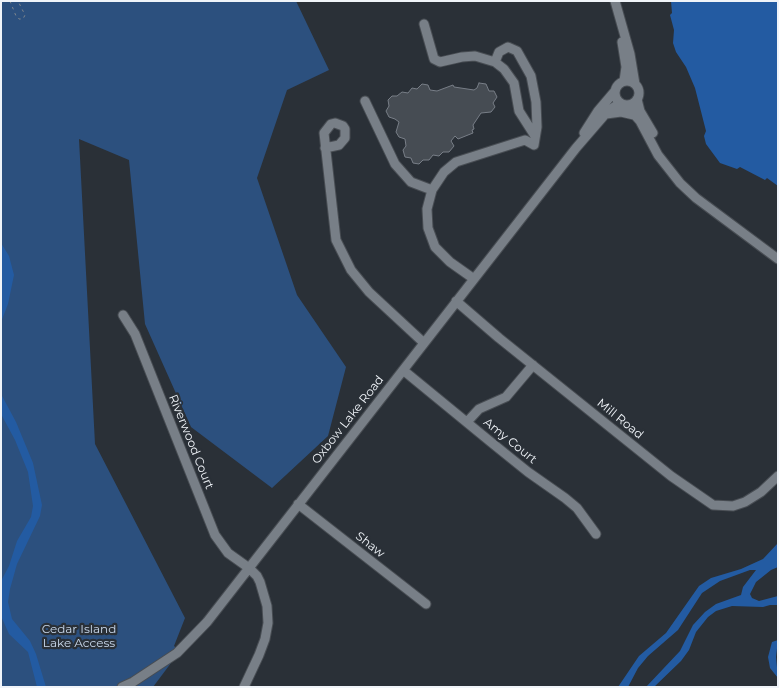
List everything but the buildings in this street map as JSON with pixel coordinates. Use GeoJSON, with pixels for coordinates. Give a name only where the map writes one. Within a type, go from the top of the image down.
{"type":"FeatureCollection","features":[{"type":"Feature","properties":{"kind":"street"},"geometry":{"type":"LineString","coordinates":[[615,1],[630,54],[635,84],[639,92],[637,99],[640,111],[655,138],[660,157]]}},
{"type":"Feature","properties":{"kind":"street"},"geometry":{"type":"LineString","coordinates":[[619,17],[618,21],[626,67],[624,81]]}},
{"type":"Feature","properties":{"kind":"street"},"geometry":{"type":"LineString","coordinates":[[424,24],[434,58],[440,62],[475,56],[495,62],[504,69],[514,82],[519,111],[536,136]]}},
{"type":"Feature","properties":{"kind":"street"},"geometry":{"type":"LineString","coordinates":[[474,279],[450,262],[435,247],[428,228],[427,209],[432,190],[444,172],[456,162],[525,140],[534,145],[537,119],[531,76],[517,50],[508,47],[499,52],[495,62]]}},
{"type":"Feature","properties":{"kind":"street"},"geometry":{"type":"LineString","coordinates":[[635,84],[630,81],[618,84],[615,91],[616,98],[635,115],[660,157],[675,177],[691,193],[778,259]]}},
{"type":"Feature","properties":{"kind":"street","name":"Oxbow Lake Road"},"geometry":{"type":"LineString","coordinates":[[576,148],[591,121],[615,91]]}},
{"type":"Feature","properties":{"kind":"street"},"geometry":{"type":"LineString","coordinates":[[623,104],[631,104],[637,99]]}},
{"type":"Feature","properties":{"kind":"street"},"geometry":{"type":"LineString","coordinates":[[365,101],[395,164],[411,182],[432,190]]}},
{"type":"Feature","properties":{"kind":"street","name":"Oxbow Lake Road"},"geometry":{"type":"LineString","coordinates":[[122,687],[133,682],[177,653],[192,639],[576,148],[605,114],[623,104]]}},
{"type":"Feature","properties":{"kind":"street"},"geometry":{"type":"LineString","coordinates":[[605,114],[621,112],[635,115]]}},
{"type":"Feature","properties":{"kind":"street"},"geometry":{"type":"LineString","coordinates":[[325,148],[336,240],[351,270],[369,292],[424,343]]}},
{"type":"Feature","properties":{"kind":"street","name":"Mill Road"},"geometry":{"type":"LineString","coordinates":[[456,301],[483,325],[672,476],[713,505],[733,506],[745,502],[761,492],[778,476]]}},
{"type":"Feature","properties":{"kind":"street","name":"Riverwood Court"},"geometry":{"type":"LineString","coordinates":[[123,315],[135,334],[215,535],[228,553],[249,568]]}},
{"type":"Feature","properties":{"kind":"street"},"geometry":{"type":"LineString","coordinates":[[467,422],[479,409],[506,397],[533,365]]}},
{"type":"Feature","properties":{"kind":"street","name":"Amy Court"},"geometry":{"type":"LineString","coordinates":[[403,370],[528,472],[566,498],[577,508],[596,534]]}},
{"type":"Feature","properties":{"kind":"street","name":"Shaw"},"geometry":{"type":"LineString","coordinates":[[298,504],[426,604]]}},
{"type":"Feature","properties":{"kind":"street"},"geometry":{"type":"LineString","coordinates":[[244,687],[262,647],[268,623],[267,606],[260,582],[249,568]]}},
{"type":"Feature","properties":{"kind":"path"},"geometry":{"type":"LineString","coordinates":[[10,1],[16,16],[19,19],[23,19],[25,15],[18,1]]}},
{"type":"Feature","properties":{"kind":"green space","name":"Cedar Island Lake Access"},"geometry":{"type":"Polygon","coordinates":[[[1,1],[296,1],[329,70],[287,90],[257,178],[297,295],[346,367],[328,436],[272,488],[191,427],[145,324],[129,160],[79,139],[95,444],[185,618],[174,646],[180,651],[153,687],[1,687],[1,1]]]}},
{"type":"Feature","properties":{"kind":"shaded area"},"geometry":{"type":"Polygon","coordinates":[[[671,1],[778,1],[778,186],[767,178],[765,180],[740,167],[737,169],[720,163],[706,144],[704,136],[706,131],[695,88],[673,43],[674,30],[670,15],[672,13],[671,1]]]}},
{"type":"Feature","properties":{"kind":"shaded area"},"geometry":{"type":"Polygon","coordinates":[[[1,243],[9,256],[14,275],[8,304],[1,322],[1,243]]]}},
{"type":"Feature","properties":{"kind":"shaded area"},"geometry":{"type":"Polygon","coordinates":[[[1,394],[16,422],[33,463],[42,505],[40,516],[17,564],[8,602],[12,619],[30,641],[36,654],[46,687],[37,687],[28,652],[9,634],[1,616],[1,581],[9,566],[17,541],[31,517],[33,506],[28,472],[15,440],[1,414],[1,394]]]}},
{"type":"Feature","properties":{"kind":"shaded area"},"geometry":{"type":"Polygon","coordinates":[[[778,543],[778,567],[756,582],[750,594],[752,598],[759,601],[778,596],[778,605],[763,607],[732,606],[716,611],[708,617],[696,632],[689,650],[681,661],[654,687],[646,687],[680,651],[693,625],[705,612],[716,604],[741,595],[743,587],[756,570],[750,570],[720,581],[702,593],[678,630],[648,656],[638,668],[628,687],[618,687],[639,656],[666,633],[699,586],[711,578],[741,569],[763,559],[778,543]]]}},
{"type":"Feature","properties":{"kind":"shaded area"},"geometry":{"type":"Polygon","coordinates":[[[778,640],[776,657],[778,678],[770,668],[768,657],[772,642],[778,640]]]}}]}
